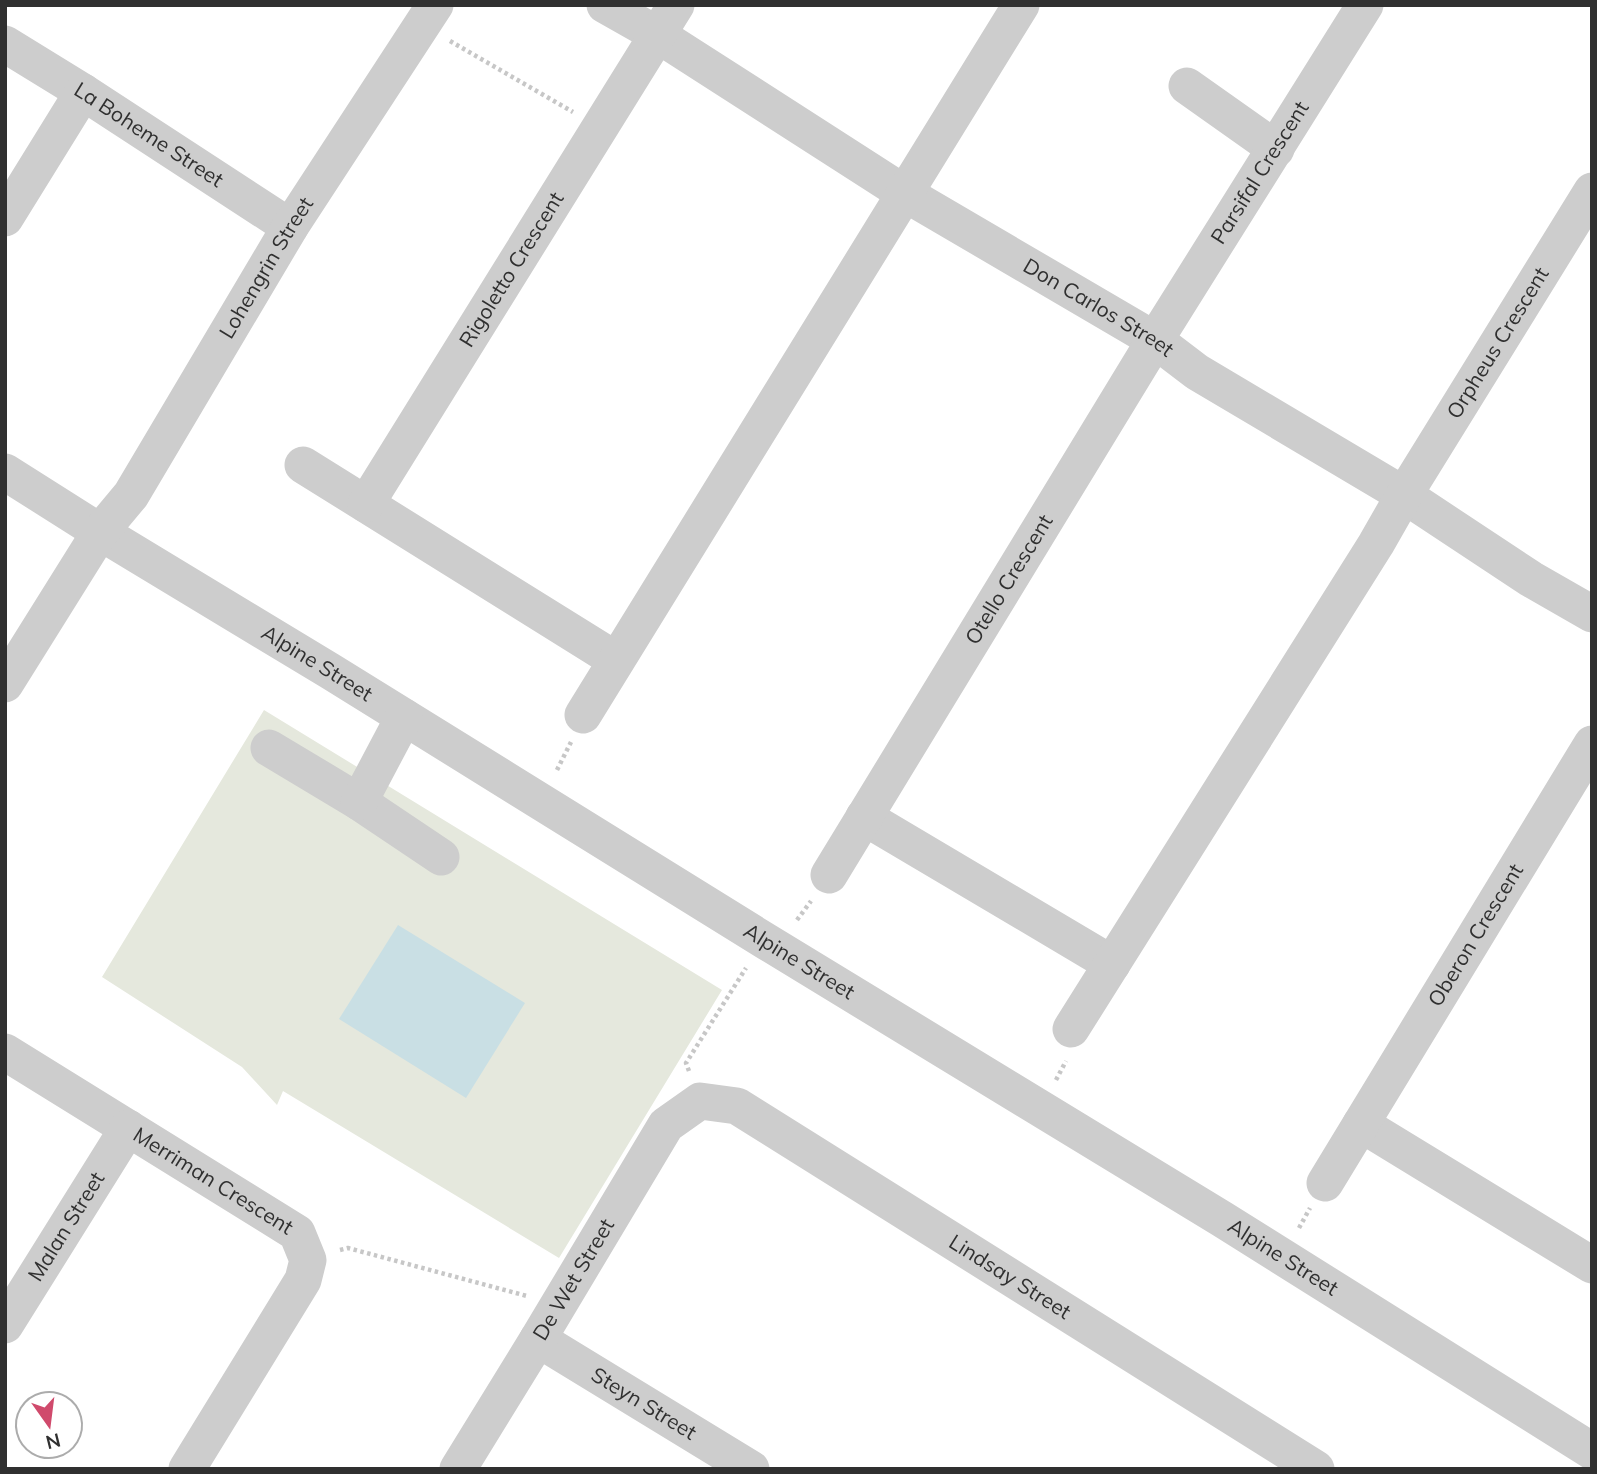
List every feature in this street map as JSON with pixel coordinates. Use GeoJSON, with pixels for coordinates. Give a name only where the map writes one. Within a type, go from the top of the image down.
{"type":"FeatureCollection","features":[{"type":"Feature","properties":{"kind":"street","name":"Don Carlos Street"},"geometry":{"type":"LineString","coordinates":[[605,5],[667,20],[904,193],[1156,340],[1197,372],[1404,495],[1531,579],[1592,614]]}},
{"type":"Feature","properties":{"kind":"street"},"geometry":{"type":"LineString","coordinates":[[579,726],[616,660],[1021,5]]}},
{"type":"Feature","properties":{"kind":"street","name":"Parsifal Crescent"},"geometry":{"type":"LineString","coordinates":[[1156,340],[1365,5]]}},
{"type":"Feature","properties":{"kind":"street","name":"Rigoletto Crescent"},"geometry":{"type":"LineString","coordinates":[[366,504],[667,20]]}},
{"type":"Feature","properties":{"kind":"street","name":"Lohengrin Street"},"geometry":{"type":"LineString","coordinates":[[5,684],[100,532],[131,495],[290,227],[441,22]]}},
{"type":"Feature","properties":{"kind":"street","name":"La Boheme Street"},"geometry":{"type":"LineString","coordinates":[[5,44],[290,227]]}},
{"type":"Feature","properties":{"kind":"street"},"geometry":{"type":"LineString","coordinates":[[1187,86],[1276,149]]}},
{"type":"Feature","properties":{"kind":"street"},"geometry":{"type":"LineString","coordinates":[[5,218],[83,92]]}},
{"type":"Feature","properties":{"kind":"street","name":"Orpheus Crescent"},"geometry":{"type":"LineString","coordinates":[[1404,495],[1592,191]]}},
{"type":"Feature","properties":{"kind":"street","name":"Otello Crescent"},"geometry":{"type":"LineString","coordinates":[[829,874],[1156,340]]}},
{"type":"Feature","properties":{"kind":"street"},"geometry":{"type":"LineString","coordinates":[[303,465],[616,660]]}},
{"type":"Feature","properties":{"kind":"street","name":"Alpine Street"},"geometry":{"type":"LineString","coordinates":[[5,472],[1222,1219],[1592,1451]]}},
{"type":"Feature","properties":{"kind":"street"},"geometry":{"type":"LineString","coordinates":[[1071,1029],[1376,544],[1404,495]]}},
{"type":"Feature","properties":{"kind":"street"},"geometry":{"type":"LineString","coordinates":[[359,802],[404,717]]}},
{"type":"Feature","properties":{"kind":"street","name":"Oberon Crescent"},"geometry":{"type":"LineString","coordinates":[[1325,1184],[1592,744]]}},
{"type":"Feature","properties":{"kind":"street"},"geometry":{"type":"LineString","coordinates":[[269,748],[359,802],[441,857]]}},
{"type":"Feature","properties":{"kind":"street"},"geometry":{"type":"LineString","coordinates":[[864,817],[1112,964]]}},
{"type":"Feature","properties":{"kind":"street","name":"Merriman Crescent"},"geometry":{"type":"LineString","coordinates":[[5,1052],[298,1233],[308,1259],[303,1280],[187,1469]]}},
{"type":"Feature","properties":{"kind":"street","name":"De Wet Street"},"geometry":{"type":"LineString","coordinates":[[458,1469],[666,1125],[700,1101]]}},
{"type":"Feature","properties":{"kind":"street","name":"Lindsay Street"},"geometry":{"type":"LineString","coordinates":[[700,1101],[737,1107],[1316,1469]]}},
{"type":"Feature","properties":{"kind":"street"},"geometry":{"type":"LineString","coordinates":[[1361,1124],[1592,1265]]}},
{"type":"Feature","properties":{"kind":"street","name":"Malan Street"},"geometry":{"type":"LineString","coordinates":[[6,1324],[128,1128]]}},
{"type":"Feature","properties":{"kind":"street","name":"Steyn Street"},"geometry":{"type":"LineString","coordinates":[[538,1339],[751,1469]]}},
{"type":"Feature","properties":{"kind":"path"},"geometry":{"type":"LineString","coordinates":[[441,22],[577,114]]}},
{"type":"Feature","properties":{"kind":"path"},"geometry":{"type":"LineString","coordinates":[[557,769],[579,726]]}},
{"type":"Feature","properties":{"kind":"path"},"geometry":{"type":"LineString","coordinates":[[700,1101],[686,1063],[747,966]]}},
{"type":"Feature","properties":{"kind":"path"},"geometry":{"type":"LineString","coordinates":[[329,1252],[348,1248],[558,1304]]}},
{"type":"Feature","properties":{"kind":"shaded area"},"geometry":{"type":"Polygon","coordinates":[[[264,710],[722,990],[559,1258],[283,1091],[277,1105],[242,1067],[102,977],[264,710]]]}},
{"type":"Feature","properties":{"kind":"shaded area"},"geometry":{"type":"Polygon","coordinates":[[[398,925],[525,1003],[466,1098],[339,1019],[398,925]]]}}]}
